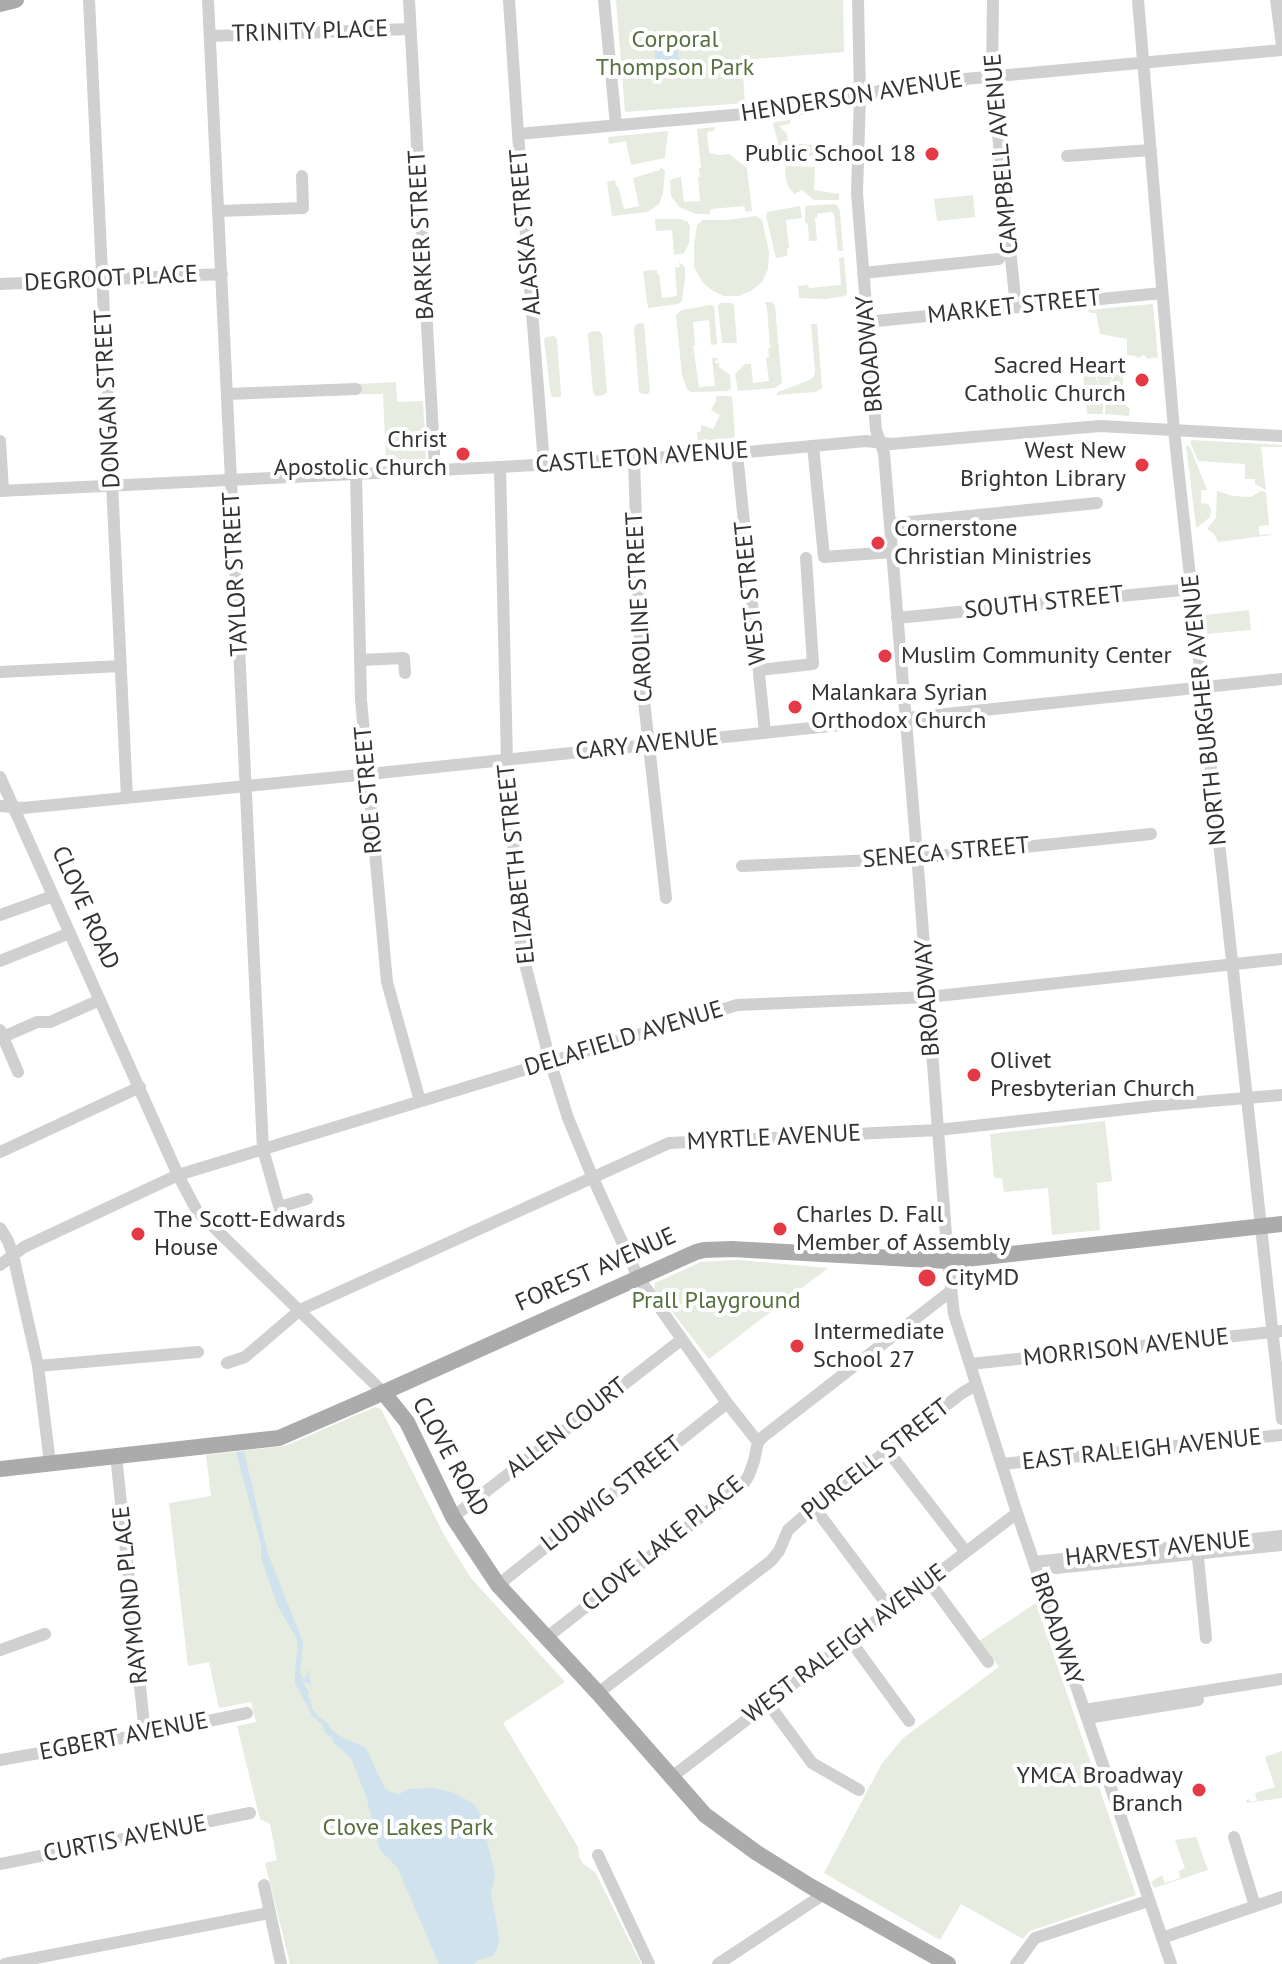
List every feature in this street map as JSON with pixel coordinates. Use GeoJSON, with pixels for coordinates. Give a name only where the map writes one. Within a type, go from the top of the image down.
{"type":"FeatureCollection","features":[{"type":"Feature","properties":{"kind":"main road"},"geometry":{"type":"LineString","coordinates":[[0,4],[16,0]]}},
{"type":"Feature","properties":{"kind":"main road","name":"FOREST AVENUE"},"geometry":{"type":"LineString","coordinates":[[0,1469],[279,1438],[696,1252],[713,1249],[948,1261],[1282,1224]]}},
{"type":"Feature","properties":{"kind":"main road","name":"CLOVE ROAD"},"geometry":{"type":"LineString","coordinates":[[383,1392],[407,1422],[453,1517],[498,1585],[705,1815],[757,1853],[948,1964]]}},
{"type":"Feature","properties":{"kind":"street","name":"DONGAN STREET"},"geometry":{"type":"LineString","coordinates":[[89,0],[127,798]]}},
{"type":"Feature","properties":{"kind":"street","name":"TAYLOR STREET"},"geometry":{"type":"LineString","coordinates":[[208,0],[263,1149],[281,1212],[307,1199]]}},
{"type":"Feature","properties":{"kind":"street","name":"BARKER STREET"},"geometry":{"type":"LineString","coordinates":[[409,0],[435,470]]}},
{"type":"Feature","properties":{"kind":"street","name":"ALASKA STREET"},"geometry":{"type":"LineString","coordinates":[[509,0],[544,464]]}},
{"type":"Feature","properties":{"kind":"street"},"geometry":{"type":"LineString","coordinates":[[604,0],[616,125]]}},
{"type":"Feature","properties":{"kind":"street","name":"BROADWAY"},"geometry":{"type":"LineString","coordinates":[[858,0],[860,95],[857,193],[866,322],[876,430],[884,453],[954,1314],[1017,1513],[1171,1964]]}},
{"type":"Feature","properties":{"kind":"street","name":"CAMPBELL AVENUE"},"geometry":{"type":"LineString","coordinates":[[993,0],[992,77],[1016,307]]}},
{"type":"Feature","properties":{"kind":"street","name":"NORTH BURGHER AVENUE"},"geometry":{"type":"LineString","coordinates":[[1138,0],[1174,430],[1262,1227],[1277,1332],[1282,1419]]}},
{"type":"Feature","properties":{"kind":"street"},"geometry":{"type":"LineString","coordinates":[[1276,0],[1282,48]]}},
{"type":"Feature","properties":{"kind":"street","name":"TRINITY PLACE"},"geometry":{"type":"LineString","coordinates":[[210,36],[410,29]]}},
{"type":"Feature","properties":{"kind":"street","name":"HENDERSON AVENUE"},"geometry":{"type":"LineString","coordinates":[[518,134],[795,109],[910,84],[1282,48]]}},
{"type":"Feature","properties":{"kind":"street"},"geometry":{"type":"LineString","coordinates":[[1067,156],[1151,150]]}},
{"type":"Feature","properties":{"kind":"street"},"geometry":{"type":"LineString","coordinates":[[219,211],[303,208],[302,176]]}},
{"type":"Feature","properties":{"kind":"street"},"geometry":{"type":"LineString","coordinates":[[863,273],[999,259]]}},
{"type":"Feature","properties":{"kind":"street","name":"DEGROOT PLACE"},"geometry":{"type":"LineString","coordinates":[[0,284],[222,274]]}},
{"type":"Feature","properties":{"kind":"street","name":"MARKET STREET"},"geometry":{"type":"LineString","coordinates":[[866,322],[1162,293]]}},
{"type":"Feature","properties":{"kind":"street"},"geometry":{"type":"LineString","coordinates":[[228,394],[356,389]]}},
{"type":"Feature","properties":{"kind":"street","name":"CASTLETON AVENUE"},"geometry":{"type":"LineString","coordinates":[[2,490],[500,467],[737,453],[866,441],[891,444],[1100,426],[1282,436]]}},
{"type":"Feature","properties":{"kind":"street"},"geometry":{"type":"LineString","coordinates":[[0,441],[2,490]]}},
{"type":"Feature","properties":{"kind":"street"},"geometry":{"type":"LineString","coordinates":[[813,446],[824,557],[892,552]]}},
{"type":"Feature","properties":{"kind":"street","name":"WEST STREET"},"geometry":{"type":"LineString","coordinates":[[737,453],[765,733]]}},
{"type":"Feature","properties":{"kind":"street","name":"CAROLINE STREET"},"geometry":{"type":"LineString","coordinates":[[634,459],[641,674],[666,898]]}},
{"type":"Feature","properties":{"kind":"street","name":"ELIZABETH STREET"},"geometry":{"type":"LineString","coordinates":[[500,467],[507,760],[521,948],[550,1061],[568,1118],[638,1277],[758,1442]]}},
{"type":"Feature","properties":{"kind":"street","name":"ROE STREET"},"geometry":{"type":"LineString","coordinates":[[356,474],[361,700],[387,982],[420,1101]]}},
{"type":"Feature","properties":{"kind":"street"},"geometry":{"type":"LineString","coordinates":[[890,524],[1097,503]]}},
{"type":"Feature","properties":{"kind":"street"},"geometry":{"type":"LineString","coordinates":[[759,670],[813,664],[806,558]]}},
{"type":"Feature","properties":{"kind":"street","name":"SOUTH STREET"},"geometry":{"type":"LineString","coordinates":[[897,618],[1192,589]]}},
{"type":"Feature","properties":{"kind":"street"},"geometry":{"type":"LineString","coordinates":[[360,660],[404,658],[405,673]]}},
{"type":"Feature","properties":{"kind":"street"},"geometry":{"type":"LineString","coordinates":[[0,672],[121,666]]}},
{"type":"Feature","properties":{"kind":"street","name":"CARY AVENUE"},"geometry":{"type":"LineString","coordinates":[[6,806],[23,808],[369,774],[1282,679]]}},
{"type":"Feature","properties":{"kind":"street","name":"CLOVE ROAD"},"geometry":{"type":"LineString","coordinates":[[0,777],[6,806],[53,896],[197,1211],[383,1392]]}},
{"type":"Feature","properties":{"kind":"street","name":"SENECA STREET"},"geometry":{"type":"LineString","coordinates":[[742,866],[917,858],[1151,834]]}},
{"type":"Feature","properties":{"kind":"street"},"geometry":{"type":"LineString","coordinates":[[0,915],[53,896]]}},
{"type":"Feature","properties":{"kind":"street"},"geometry":{"type":"LineString","coordinates":[[0,961],[70,933]]}},
{"type":"Feature","properties":{"kind":"street","name":"DELAFIELD AVENUE"},"geometry":{"type":"LineString","coordinates":[[0,1265],[24,1247],[178,1175],[737,1005],[928,997],[1282,959]]}},
{"type":"Feature","properties":{"kind":"street"},"geometry":{"type":"LineString","coordinates":[[18,1072],[2,1033],[37,1022],[50,1022],[100,1000]]}},
{"type":"Feature","properties":{"kind":"street"},"geometry":{"type":"LineString","coordinates":[[0,1152],[140,1087]]}},
{"type":"Feature","properties":{"kind":"street","name":"MYRTLE AVENUE"},"geometry":{"type":"LineString","coordinates":[[227,1363],[245,1357],[300,1310],[669,1143],[938,1130],[1282,1095]]}},
{"type":"Feature","properties":{"kind":"street"},"geometry":{"type":"LineString","coordinates":[[0,1228],[13,1255],[38,1366],[50,1463]]}},
{"type":"Feature","properties":{"kind":"street"},"geometry":{"type":"LineString","coordinates":[[758,1442],[951,1291]]}},
{"type":"Feature","properties":{"kind":"street","name":"MORRISON AVENUE"},"geometry":{"type":"LineString","coordinates":[[970,1364],[1277,1332]]}},
{"type":"Feature","properties":{"kind":"street","name":"ALLEN COURT"},"geometry":{"type":"LineString","coordinates":[[453,1517],[681,1340]]}},
{"type":"Feature","properties":{"kind":"street"},"geometry":{"type":"LineString","coordinates":[[38,1366],[198,1352]]}},
{"type":"Feature","properties":{"kind":"street","name":"PURCELL STREET"},"geometry":{"type":"LineString","coordinates":[[598,1693],[771,1561],[788,1530],[814,1507],[976,1385]]}},
{"type":"Feature","properties":{"kind":"street","name":"LUDWIG STREET"},"geometry":{"type":"LineString","coordinates":[[498,1585],[727,1403]]}},
{"type":"Feature","properties":{"kind":"street","name":"EAST RALEIGH AVENUE"},"geometry":{"type":"LineString","coordinates":[[1002,1464],[1282,1435]]}},
{"type":"Feature","properties":{"kind":"street","name":"CLOVE LAKE PLACE"},"geometry":{"type":"LineString","coordinates":[[546,1638],[744,1483],[758,1442]]}},
{"type":"Feature","properties":{"kind":"street"},"geometry":{"type":"LineString","coordinates":[[888,1451],[966,1552]]}},
{"type":"Feature","properties":{"kind":"street","name":"RAYMOND PLACE"},"geometry":{"type":"LineString","coordinates":[[116,1455],[145,1734]]}},
{"type":"Feature","properties":{"kind":"street"},"geometry":{"type":"LineString","coordinates":[[814,1507],[891,1610]]}},
{"type":"Feature","properties":{"kind":"street","name":"WEST RALEIGH AVENUE"},"geometry":{"type":"LineString","coordinates":[[673,1776],[1017,1513]]}},
{"type":"Feature","properties":{"kind":"street","name":"HARVEST AVENUE"},"geometry":{"type":"LineString","coordinates":[[1035,1566],[1197,1549],[1282,1536]]}},
{"type":"Feature","properties":{"kind":"street","name":"HARVEST AVENUE"},"geometry":{"type":"LineString","coordinates":[[1197,1549],[1282,1545]]}},
{"type":"Feature","properties":{"kind":"street"},"geometry":{"type":"LineString","coordinates":[[1197,1549],[1206,1638]]}},
{"type":"Feature","properties":{"kind":"street"},"geometry":{"type":"LineString","coordinates":[[928,1580],[988,1662]]}},
{"type":"Feature","properties":{"kind":"street"},"geometry":{"type":"LineString","coordinates":[[0,1650],[45,1634]]}},
{"type":"Feature","properties":{"kind":"street"},"geometry":{"type":"LineString","coordinates":[[850,1640],[909,1721]]}},
{"type":"Feature","properties":{"kind":"street"},"geometry":{"type":"LineString","coordinates":[[1085,1714],[1282,1679]]}},
{"type":"Feature","properties":{"kind":"street"},"geometry":{"type":"LineString","coordinates":[[1085,1714],[1282,1687]]}},
{"type":"Feature","properties":{"kind":"street"},"geometry":{"type":"LineString","coordinates":[[768,1703],[812,1763],[859,1790]]}},
{"type":"Feature","properties":{"kind":"street","name":"EGBERT AVENUE"},"geometry":{"type":"LineString","coordinates":[[0,1760],[247,1713]]}},
{"type":"Feature","properties":{"kind":"street","name":"CURTIS AVENUE"},"geometry":{"type":"LineString","coordinates":[[0,1864],[250,1813]]}},
{"type":"Feature","properties":{"kind":"street"},"geometry":{"type":"LineString","coordinates":[[1234,1837],[1255,1906]]}},
{"type":"Feature","properties":{"kind":"street"},"geometry":{"type":"LineString","coordinates":[[598,1855],[649,1964]]}},
{"type":"Feature","properties":{"kind":"street"},"geometry":{"type":"LineString","coordinates":[[264,1885],[281,1964]]}},
{"type":"Feature","properties":{"kind":"street"},"geometry":{"type":"LineString","coordinates":[[718,1964],[824,1894]]}},
{"type":"Feature","properties":{"kind":"street"},"geometry":{"type":"LineString","coordinates":[[1162,1938],[1282,1897]]}},
{"type":"Feature","properties":{"kind":"street"},"geometry":{"type":"LineString","coordinates":[[1016,1964],[1035,1938],[1148,1901]]}},
{"type":"Feature","properties":{"kind":"street"},"geometry":{"type":"LineString","coordinates":[[5,1964],[269,1913]]}},
{"type":"Feature","properties":{"kind":"green space","name":"Corporal Thompson Park"},"geometry":{"type":"Polygon","coordinates":[[[616,0],[843,0],[844,52],[742,60],[745,103],[625,112],[616,0]]]}},
{"type":"Feature","properties":{"kind":"green space"},"geometry":{"type":"Polygon","coordinates":[[[791,120],[789,124],[779,126],[787,134],[788,143],[815,145],[813,156],[781,154],[773,124],[791,120]]]}},
{"type":"Feature","properties":{"kind":"green space"},"geometry":{"type":"Polygon","coordinates":[[[715,127],[714,131],[707,132],[709,153],[729,154],[747,168],[752,211],[746,212],[744,206],[711,209],[710,214],[696,214],[679,207],[671,196],[670,181],[681,177],[684,202],[700,201],[697,129],[715,127]]]}},
{"type":"Feature","properties":{"kind":"green space"},"geometry":{"type":"Polygon","coordinates":[[[668,131],[665,158],[631,165],[626,141],[609,144],[608,137],[668,131]]]}},
{"type":"Feature","properties":{"kind":"green space"},"geometry":{"type":"Polygon","coordinates":[[[786,166],[815,167],[814,190],[839,194],[839,200],[814,200],[802,190],[794,194],[787,184],[786,166]]]}},
{"type":"Feature","properties":{"kind":"green space"},"geometry":{"type":"Polygon","coordinates":[[[660,167],[665,171],[659,204],[648,212],[612,216],[607,182],[615,180],[624,209],[639,206],[633,178],[660,170],[660,167]]]}},
{"type":"Feature","properties":{"kind":"green space"},"geometry":{"type":"Polygon","coordinates":[[[973,195],[975,217],[937,221],[934,199],[973,195]]]}},
{"type":"Feature","properties":{"kind":"green space"},"geometry":{"type":"Polygon","coordinates":[[[834,204],[840,211],[843,251],[838,251],[834,214],[817,214],[817,241],[809,241],[808,224],[805,222],[805,206],[834,204]]]}},
{"type":"Feature","properties":{"kind":"green space"},"geometry":{"type":"Polygon","coordinates":[[[800,206],[802,218],[786,220],[787,256],[776,258],[767,212],[800,206]]]}},
{"type":"Feature","properties":{"kind":"green space"},"geometry":{"type":"Polygon","coordinates":[[[756,216],[762,220],[769,252],[768,269],[762,282],[739,296],[724,296],[713,291],[703,283],[694,267],[697,225],[703,220],[756,216]]]}},
{"type":"Feature","properties":{"kind":"green space"},"geometry":{"type":"Polygon","coordinates":[[[655,219],[688,222],[689,243],[684,253],[674,255],[672,230],[656,231],[655,219]]]}},
{"type":"Feature","properties":{"kind":"green space"},"geometry":{"type":"Polygon","coordinates":[[[844,257],[845,296],[799,298],[798,286],[841,285],[839,258],[844,257]]]}},
{"type":"Feature","properties":{"kind":"green space"},"geometry":{"type":"Polygon","coordinates":[[[679,262],[685,267],[682,301],[648,308],[643,271],[657,270],[662,298],[677,296],[675,268],[680,267],[679,262]]]}},
{"type":"Feature","properties":{"kind":"green space"},"geometry":{"type":"Polygon","coordinates":[[[764,302],[772,302],[775,306],[782,383],[775,388],[738,391],[735,374],[745,364],[751,364],[753,383],[769,381],[766,358],[769,357],[770,348],[764,302]]]}},
{"type":"Feature","properties":{"kind":"green space"},"geometry":{"type":"Polygon","coordinates":[[[720,303],[734,305],[737,343],[722,343],[720,303]]]}},
{"type":"Feature","properties":{"kind":"green space"},"geometry":{"type":"Polygon","coordinates":[[[1153,304],[1158,359],[1127,355],[1127,339],[1100,334],[1096,313],[1088,310],[1153,304]]]}},
{"type":"Feature","properties":{"kind":"green space"},"geometry":{"type":"Polygon","coordinates":[[[714,306],[717,344],[711,345],[709,320],[693,322],[699,387],[715,386],[712,358],[718,358],[715,363],[719,363],[719,367],[730,375],[731,389],[691,392],[682,375],[676,315],[682,310],[714,306]]]}},
{"type":"Feature","properties":{"kind":"green space"},"geometry":{"type":"Polygon","coordinates":[[[644,324],[648,394],[639,392],[634,328],[644,324]]]}},
{"type":"Feature","properties":{"kind":"green space"},"geometry":{"type":"Polygon","coordinates":[[[811,324],[817,324],[822,388],[816,392],[776,395],[814,376],[811,324]]]}},
{"type":"Feature","properties":{"kind":"green space"},"geometry":{"type":"Polygon","coordinates":[[[599,331],[602,334],[607,392],[596,396],[593,393],[588,335],[599,331]]]}},
{"type":"Feature","properties":{"kind":"green space"},"geometry":{"type":"Polygon","coordinates":[[[554,336],[557,339],[560,397],[551,396],[544,340],[554,336]]]}},
{"type":"Feature","properties":{"kind":"green space"},"geometry":{"type":"Polygon","coordinates":[[[1081,352],[1084,361],[1096,360],[1092,367],[1101,391],[1096,373],[1114,373],[1104,397],[1101,393],[1103,414],[1087,414],[1081,352]]]}},
{"type":"Feature","properties":{"kind":"green space"},"geometry":{"type":"Polygon","coordinates":[[[1115,373],[1123,374],[1123,403],[1130,409],[1129,416],[1105,414],[1105,399],[1115,373]]]}},
{"type":"Feature","properties":{"kind":"green space"},"geometry":{"type":"Polygon","coordinates":[[[396,382],[397,402],[423,401],[426,459],[386,461],[383,394],[359,394],[359,384],[396,382]]]}},
{"type":"Feature","properties":{"kind":"green space"},"geometry":{"type":"Polygon","coordinates":[[[716,396],[732,397],[735,436],[698,441],[697,432],[701,431],[701,425],[713,429],[720,415],[711,410],[716,396]]]}},
{"type":"Feature","properties":{"kind":"green space"},"geometry":{"type":"Polygon","coordinates":[[[1191,440],[1282,447],[1261,447],[1266,490],[1255,484],[1255,479],[1245,479],[1245,464],[1198,461],[1191,440]]]}},
{"type":"Feature","properties":{"kind":"green space"},"geometry":{"type":"Polygon","coordinates":[[[1186,445],[1190,447],[1207,490],[1201,490],[1201,503],[1211,508],[1210,517],[1198,527],[1196,527],[1186,445]]]}},
{"type":"Feature","properties":{"kind":"green space"},"geometry":{"type":"Polygon","coordinates":[[[1217,491],[1251,497],[1261,491],[1266,492],[1269,525],[1259,526],[1259,532],[1260,535],[1271,535],[1218,542],[1207,529],[1216,518],[1217,491]]]}},
{"type":"Feature","properties":{"kind":"green space"},"geometry":{"type":"Polygon","coordinates":[[[1249,610],[1251,630],[1207,634],[1205,615],[1249,610]]]}},
{"type":"Feature","properties":{"kind":"green space"},"geometry":{"type":"Polygon","coordinates":[[[1105,1121],[1112,1181],[1097,1183],[1100,1230],[1052,1235],[1048,1188],[1004,1192],[1002,1178],[994,1178],[990,1134],[1105,1121]]]}},
{"type":"Feature","properties":{"kind":"green space","name":"Prall Playground"},"geometry":{"type":"Polygon","coordinates":[[[738,1260],[828,1268],[709,1359],[654,1289],[655,1283],[701,1262],[738,1260]]]}},
{"type":"Feature","properties":{"kind":"green space","name":"Clove Lakes Park"},"geometry":{"type":"Polygon","coordinates":[[[375,1407],[381,1409],[444,1535],[471,1578],[565,1682],[503,1723],[578,1847],[583,1864],[595,1872],[641,1964],[290,1964],[265,1863],[277,1860],[270,1824],[260,1819],[237,1726],[256,1722],[251,1702],[219,1708],[209,1662],[188,1666],[169,1503],[211,1496],[206,1455],[285,1446],[375,1407]]]}},
{"type":"Feature","properties":{"kind":"green space"},"geometry":{"type":"Polygon","coordinates":[[[1036,1603],[1136,1895],[1030,1931],[1023,1939],[961,1904],[940,1940],[824,1873],[881,1765],[902,1739],[999,1667],[979,1641],[1036,1603]]]}},
{"type":"Feature","properties":{"kind":"green space"},"geometry":{"type":"Polygon","coordinates":[[[1282,1751],[1282,1798],[1247,1803],[1249,1799],[1250,1802],[1257,1801],[1255,1793],[1275,1787],[1265,1757],[1282,1751]]]}},
{"type":"Feature","properties":{"kind":"green space"},"geometry":{"type":"Polygon","coordinates":[[[1196,1837],[1208,1870],[1154,1888],[1151,1882],[1162,1875],[1165,1883],[1180,1878],[1179,1871],[1185,1868],[1175,1840],[1196,1837]]]}},
{"type":"Feature","properties":{"kind":"water"},"geometry":{"type":"Polygon","coordinates":[[[677,42],[680,72],[656,74],[654,44],[677,42]]]}},
{"type":"Feature","properties":{"kind":"water"},"geometry":{"type":"Polygon","coordinates":[[[244,1451],[268,1554],[303,1642],[300,1672],[303,1678],[310,1668],[311,1684],[302,1681],[309,1692],[312,1709],[338,1735],[366,1748],[385,1789],[390,1792],[399,1794],[409,1789],[432,1788],[452,1792],[474,1804],[481,1816],[495,1874],[491,1894],[499,1937],[494,1955],[474,1964],[439,1964],[397,1867],[380,1850],[366,1796],[351,1758],[313,1717],[295,1683],[297,1639],[278,1607],[261,1558],[261,1545],[236,1452],[244,1451]]]}},
{"type":"Feature","properties":{"kind":"place","name":"Public School 18"},"geometry":{"type":"Point","coordinates":[932,154]}},
{"type":"Feature","properties":{"kind":"place","name":"Sacred Heart Catholic Church"},"geometry":{"type":"Point","coordinates":[1142,380]}},
{"type":"Feature","properties":{"kind":"place","name":"Christ Apostolic Church"},"geometry":{"type":"Point","coordinates":[463,454]}},
{"type":"Feature","properties":{"kind":"place","name":"West New Brighton Library"},"geometry":{"type":"Point","coordinates":[1142,465]}},
{"type":"Feature","properties":{"kind":"place","name":"Cornerstone Christian Ministries"},"geometry":{"type":"Point","coordinates":[878,543]}},
{"type":"Feature","properties":{"kind":"place","name":"Muslim Community Center"},"geometry":{"type":"Point","coordinates":[885,656]}},
{"type":"Feature","properties":{"kind":"place","name":"Malankara Syrian Orthodox Church"},"geometry":{"type":"Point","coordinates":[795,707]}},
{"type":"Feature","properties":{"kind":"place","name":"Olivet Presbyterian Church"},"geometry":{"type":"Point","coordinates":[974,1075]}},
{"type":"Feature","properties":{"kind":"place","name":"Charles D. Fall Member of Assembly"},"geometry":{"type":"Point","coordinates":[780,1229]}},
{"type":"Feature","properties":{"kind":"place","name":"The Scott-Edwards House"},"geometry":{"type":"Point","coordinates":[138,1234]}},
{"type":"Feature","properties":{"kind":"place","name":"CityMD"},"geometry":{"type":"Point","coordinates":[927,1278]}},
{"type":"Feature","properties":{"kind":"place","name":"Intermediate School 27"},"geometry":{"type":"Point","coordinates":[797,1346]}},
{"type":"Feature","properties":{"kind":"place","name":"YMCA Broadway Branch"},"geometry":{"type":"Point","coordinates":[1199,1790]}}]}
